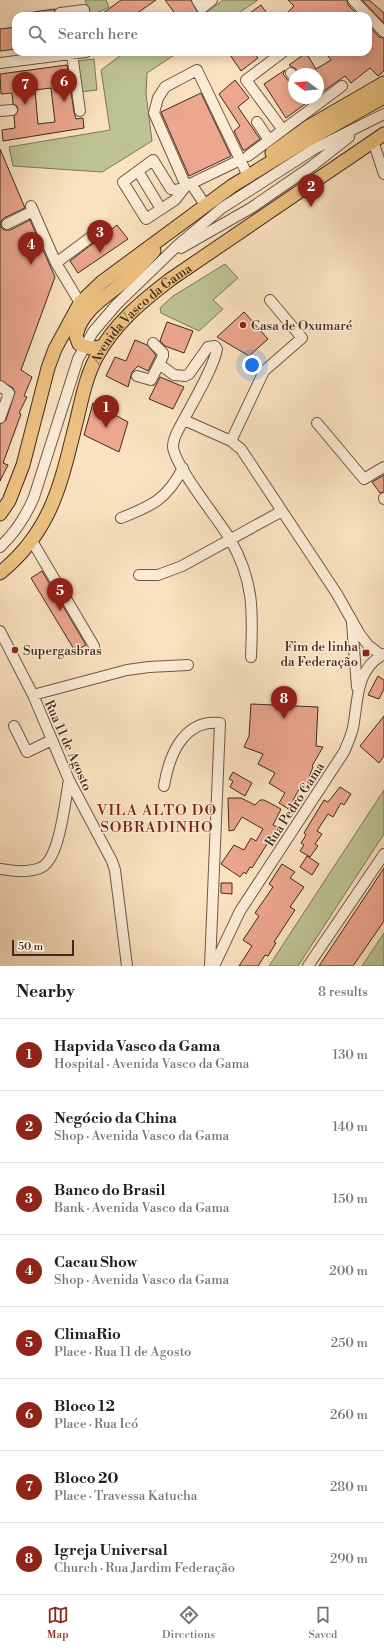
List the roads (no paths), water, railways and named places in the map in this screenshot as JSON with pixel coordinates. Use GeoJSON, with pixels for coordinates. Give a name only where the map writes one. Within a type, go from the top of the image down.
{"type":"FeatureCollection","features":[{"type":"Feature","properties":{"kind":"main road"},"geometry":{"type":"LineString","coordinates":[[0,514],[9,501],[23,465],[48,368],[55,349],[80,303],[102,282],[206,206],[289,140],[328,114],[384,83]]}},
{"type":"Feature","properties":{"kind":"main road"},"geometry":{"type":"LineString","coordinates":[[232,186],[344,118],[384,96]]}},
{"type":"Feature","properties":{"kind":"main road","name":"Avenida Vasco da Gama"},"geometry":{"type":"LineString","coordinates":[[0,573],[32,542],[48,516],[54,500],[87,382],[102,348],[128,314],[152,294],[384,134]]}},
{"type":"Feature","properties":{"kind":"main road"},"geometry":{"type":"LineString","coordinates":[[102,348],[95,349],[84,347],[79,344],[76,336],[80,323],[103,298],[141,266],[170,233]]}},
{"type":"Feature","properties":{"kind":"street"},"geometry":{"type":"LineString","coordinates":[[197,0],[202,8],[212,0]]}},
{"type":"Feature","properties":{"kind":"street"},"geometry":{"type":"LineString","coordinates":[[353,0],[365,12]]}},
{"type":"Feature","properties":{"kind":"street"},"geometry":{"type":"LineString","coordinates":[[68,12],[84,10],[84,12]]}},
{"type":"Feature","properties":{"kind":"street"},"geometry":{"type":"LineString","coordinates":[[372,20],[384,32]]}},
{"type":"Feature","properties":{"kind":"street"},"geometry":{"type":"LineString","coordinates":[[0,63],[40,56]]}},
{"type":"Feature","properties":{"kind":"street"},"geometry":{"type":"LineString","coordinates":[[72,56],[80,111]]}},
{"type":"Feature","properties":{"kind":"street"},"geometry":{"type":"LineString","coordinates":[[278,56],[246,80],[283,130]]}},
{"type":"Feature","properties":{"kind":"street"},"geometry":{"type":"LineString","coordinates":[[206,206],[188,185],[154,113],[155,106],[165,87],[197,70],[244,158],[247,174]]}},
{"type":"Feature","properties":{"kind":"street"},"geometry":{"type":"LineString","coordinates":[[324,97],[342,86]]}},
{"type":"Feature","properties":{"kind":"street"},"geometry":{"type":"LineString","coordinates":[[188,185],[175,200],[146,219],[123,182],[153,160],[172,189],[177,190],[244,158],[283,130],[313,104]]}},
{"type":"Feature","properties":{"kind":"street"},"geometry":{"type":"LineString","coordinates":[[320,104],[328,114]]}},
{"type":"Feature","properties":{"kind":"street"},"geometry":{"type":"LineString","coordinates":[[0,111],[12,110]]}},
{"type":"Feature","properties":{"kind":"street"},"geometry":{"type":"LineString","coordinates":[[160,262],[182,247],[250,208],[381,116]]}},
{"type":"Feature","properties":{"kind":"street"},"geometry":{"type":"LineString","coordinates":[[0,547],[17,528],[27,513],[34,497],[71,376],[84,347],[117,304],[202,224],[242,195],[314,149],[381,116]]}},
{"type":"Feature","properties":{"kind":"street"},"geometry":{"type":"LineString","coordinates":[[257,122],[269,140]]}},
{"type":"Feature","properties":{"kind":"street"},"geometry":{"type":"LineString","coordinates":[[373,141],[384,174]]}},
{"type":"Feature","properties":{"kind":"street"},"geometry":{"type":"LineString","coordinates":[[138,171],[161,209]]}},
{"type":"Feature","properties":{"kind":"street"},"geometry":{"type":"LineString","coordinates":[[6,224],[32,208],[56,263],[80,303]]}},
{"type":"Feature","properties":{"kind":"street"},"geometry":{"type":"LineString","coordinates":[[56,263],[103,228]]}},
{"type":"Feature","properties":{"kind":"street"},"geometry":{"type":"LineString","coordinates":[[231,441],[264,371],[302,338],[270,300]]}},
{"type":"Feature","properties":{"kind":"street"},"geometry":{"type":"LineString","coordinates":[[137,376],[151,380],[159,364],[163,353],[153,343]]}},
{"type":"Feature","properties":{"kind":"street"},"geometry":{"type":"LineString","coordinates":[[159,364],[174,375],[185,376],[189,374],[208,347],[213,346],[216,348],[216,352],[200,388],[174,438],[173,448],[174,454],[182,468],[231,540],[251,588],[253,615],[252,657]]}},
{"type":"Feature","properties":{"kind":"street"},"geometry":{"type":"LineString","coordinates":[[0,386],[9,393],[0,418]]}},
{"type":"Feature","properties":{"kind":"street"},"geometry":{"type":"LineString","coordinates":[[184,420],[231,441],[248,459],[337,594],[363,640],[382,655]]}},
{"type":"Feature","properties":{"kind":"street"},"geometry":{"type":"LineString","coordinates":[[317,423],[364,479],[384,467]]}},
{"type":"Feature","properties":{"kind":"street"},"geometry":{"type":"LineString","coordinates":[[121,518],[154,504],[161,499],[175,483],[182,468]]}},
{"type":"Feature","properties":{"kind":"street"},"geometry":{"type":"LineString","coordinates":[[138,575],[158,575],[170,572],[282,511]]}},
{"type":"Feature","properties":{"kind":"street"},"geometry":{"type":"LineString","coordinates":[[32,542],[94,646]]}},
{"type":"Feature","properties":{"kind":"street"},"geometry":{"type":"LineString","coordinates":[[352,621],[358,691]]}},
{"type":"Feature","properties":{"kind":"street","name":"Rua 11 de Agosto"},"geometry":{"type":"LineString","coordinates":[[0,631],[32,695],[69,780],[108,852],[115,870],[127,966]]}},
{"type":"Feature","properties":{"kind":"street","name":"Rua Pedro Gama"},"geometry":{"type":"LineString","coordinates":[[214,966],[240,911],[344,752],[353,730],[358,691],[366,672],[382,655]]}},
{"type":"Feature","properties":{"kind":"street"},"geometry":{"type":"LineString","coordinates":[[32,695],[127,670],[149,666],[188,665]]}},
{"type":"Feature","properties":{"kind":"street"},"geometry":{"type":"LineString","coordinates":[[164,786],[170,761],[182,738],[189,732],[204,724],[220,723],[210,966]]}},
{"type":"Feature","properties":{"kind":"street"},"geometry":{"type":"LineString","coordinates":[[14,726],[27,752],[52,740]]}},
{"type":"Feature","properties":{"kind":"street"},"geometry":{"type":"LineString","coordinates":[[0,869],[31,871],[41,868],[48,863],[55,850],[69,780]]}},
{"type":"Feature","properties":{"kind":"street"},"geometry":{"type":"LineString","coordinates":[[308,966],[384,854]]}},
{"type":"Feature","properties":{"kind":"place","name":"Bloco 12"},"geometry":{"type":"Point","coordinates":[64,102]}},
{"type":"Feature","properties":{"kind":"place","name":"Bloco 20"},"geometry":{"type":"Point","coordinates":[25,105]}},
{"type":"Feature","properties":{"kind":"place","name":"Negócio da China"},"geometry":{"type":"Point","coordinates":[311,207]}},
{"type":"Feature","properties":{"kind":"place","name":"Banco do Brasil"},"geometry":{"type":"Point","coordinates":[100,253]}},
{"type":"Feature","properties":{"kind":"place","name":"Cacau Show"},"geometry":{"type":"Point","coordinates":[31,265]}},
{"type":"Feature","properties":{"kind":"place","name":"Casa de Oxumaré"},"geometry":{"type":"Point","coordinates":[243,325]}},
{"type":"Feature","properties":{"kind":"place","name":"Hapvida Vasco da Gama"},"geometry":{"type":"Point","coordinates":[106,428]}},
{"type":"Feature","properties":{"kind":"place","name":"ClimaRio"},"geometry":{"type":"Point","coordinates":[60,611]}},
{"type":"Feature","properties":{"kind":"place","name":"Supergasbras"},"geometry":{"type":"Point","coordinates":[15,650]}},
{"type":"Feature","properties":{"kind":"place","name":"Fim de linha da Federação"},"geometry":{"type":"Point","coordinates":[366,653]}},
{"type":"Feature","properties":{"kind":"place","name":"Igreja Universal"},"geometry":{"type":"Point","coordinates":[284,719]}},
{"type":"Feature","properties":{"kind":"district","name":"VILA ALTO DO SOBRADINHO"},"geometry":{"type":"Point","coordinates":[157,818]}}]}
